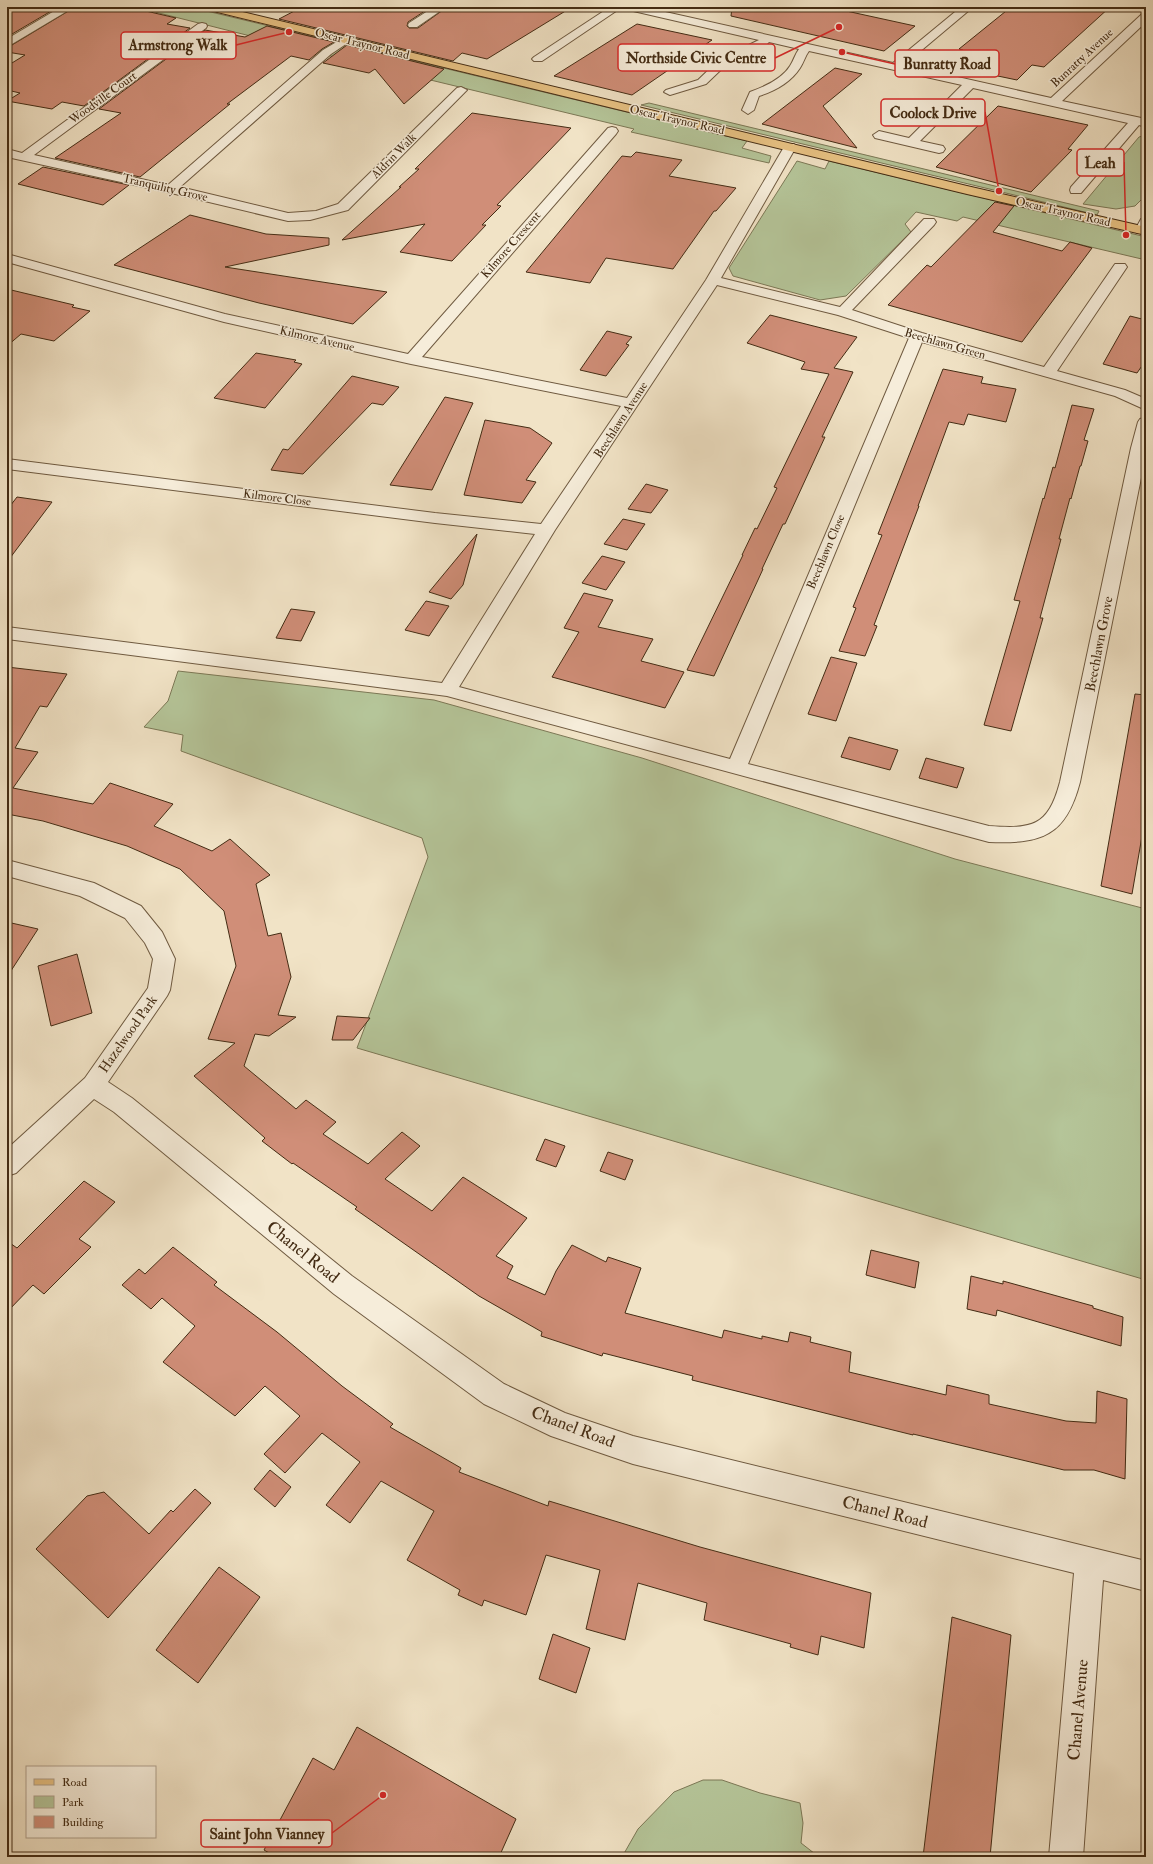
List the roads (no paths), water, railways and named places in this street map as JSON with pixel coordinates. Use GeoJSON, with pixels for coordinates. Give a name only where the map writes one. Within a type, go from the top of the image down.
{"type":"FeatureCollection","features":[{"type":"Feature","properties":{"kind":"main road","name":"Oscar Traynor Road"},"geometry":{"type":"LineString","coordinates":[[209,7],[790,147],[1145,227]]}},
{"type":"Feature","properties":{"kind":"street"},"geometry":{"type":"LineString","coordinates":[[7,44],[69,7]]}},
{"type":"Feature","properties":{"kind":"street"},"geometry":{"type":"LineString","coordinates":[[413,25],[441,7]]}},
{"type":"Feature","properties":{"kind":"street"},"geometry":{"type":"LineString","coordinates":[[538,59],[617,7]]}},
{"type":"Feature","properties":{"kind":"street"},"geometry":{"type":"LineString","coordinates":[[629,7],[1141,122]]}},
{"type":"Feature","properties":{"kind":"street"},"geometry":{"type":"LineString","coordinates":[[896,66],[968,7]]}},
{"type":"Feature","properties":{"kind":"street"},"geometry":{"type":"LineString","coordinates":[[688,20],[699,11]]}},
{"type":"Feature","properties":{"kind":"street","name":"Bunratty Avenue"},"geometry":{"type":"LineString","coordinates":[[1054,102],[1146,16]]}},
{"type":"Feature","properties":{"kind":"street","name":"Woodville Court"},"geometry":{"type":"LineString","coordinates":[[24,157],[202,26]]}},
{"type":"Feature","properties":{"kind":"street"},"geometry":{"type":"LineString","coordinates":[[670,92],[702,82],[724,60],[761,44],[768,38]]}},
{"type":"Feature","properties":{"kind":"street"},"geometry":{"type":"LineString","coordinates":[[171,189],[327,52],[345,40]]}},
{"type":"Feature","properties":{"kind":"street"},"geometry":{"type":"LineString","coordinates":[[748,110],[754,94],[768,90],[786,77],[795,66],[801,52],[807,47]]}},
{"type":"Feature","properties":{"kind":"street"},"geometry":{"type":"LineString","coordinates":[[911,143],[970,84]]}},
{"type":"Feature","properties":{"kind":"street","name":"Aldrin Walk"},"geometry":{"type":"LineString","coordinates":[[323,215],[343,207],[461,90]]}},
{"type":"Feature","properties":{"kind":"street"},"geometry":{"type":"LineString","coordinates":[[1076,190],[1141,122]]}},
{"type":"Feature","properties":{"kind":"street","name":"Kilmore Crescent"},"geometry":{"type":"LineString","coordinates":[[411,360],[612,131]]}},
{"type":"Feature","properties":{"kind":"street"},"geometry":{"type":"LineString","coordinates":[[879,135],[940,149]]}},
{"type":"Feature","properties":{"kind":"street","name":"Beechlawn Avenue"},"geometry":{"type":"LineString","coordinates":[[447,690],[546,530],[713,280],[790,147]]}},
{"type":"Feature","properties":{"kind":"street","name":"Tranquility Grove"},"geometry":{"type":"LineString","coordinates":[[7,153],[171,189],[288,217],[323,215]]}},
{"type":"Feature","properties":{"kind":"street"},"geometry":{"type":"LineString","coordinates":[[844,312],[929,222]]}},
{"type":"Feature","properties":{"kind":"street","name":"Kilmore Avenue"},"geometry":{"type":"LineString","coordinates":[[7,258],[51,272],[223,317],[411,360],[631,403]]}},
{"type":"Feature","properties":{"kind":"street"},"geometry":{"type":"LineString","coordinates":[[1048,373],[1120,267]]}},
{"type":"Feature","properties":{"kind":"street","name":"Beechlawn Green"},"geometry":{"type":"LineString","coordinates":[[713,280],[844,312],[916,336],[1120,393],[1146,410]]}},
{"type":"Feature","properties":{"kind":"street","name":"Beechlawn Close"},"geometry":{"type":"LineString","coordinates":[[736,768],[916,336]]}},
{"type":"Feature","properties":{"kind":"street","name":"Beechlawn Grove"},"geometry":{"type":"LineString","coordinates":[[7,633],[447,690],[989,834],[1014,835],[1037,831],[1054,820],[1063,804],[1082,725],[1142,448],[1146,410]]}},
{"type":"Feature","properties":{"kind":"street","name":"Kilmore Close"},"geometry":{"type":"LineString","coordinates":[[7,464],[435,518],[546,530]]}},
{"type":"Feature","properties":{"kind":"street","name":"Hazelwood Park"},"geometry":{"type":"LineString","coordinates":[[7,868],[86,889],[133,912],[154,938],[164,959],[159,990],[93,1085],[7,1165]]}},
{"type":"Feature","properties":{"kind":"street","name":"Chanel Road"},"geometry":{"type":"LineString","coordinates":[[93,1085],[123,1106],[343,1285],[494,1394],[562,1426],[633,1450],[1146,1576]]}},
{"type":"Feature","properties":{"kind":"street","name":"Chanel Avenue"},"geometry":{"type":"LineString","coordinates":[[1066,1857],[1090,1562]]}},
{"type":"Feature","properties":{"kind":"place","name":"Northside Civic Centre"},"geometry":{"type":"Point","coordinates":[839,27]}},
{"type":"Feature","properties":{"kind":"place","name":"Armstrong Walk"},"geometry":{"type":"Point","coordinates":[289,32]}},
{"type":"Feature","properties":{"kind":"place","name":"Bunratty Road"},"geometry":{"type":"Point","coordinates":[842,52]}},
{"type":"Feature","properties":{"kind":"place","name":"Coolock Drive"},"geometry":{"type":"Point","coordinates":[999,191]}},
{"type":"Feature","properties":{"kind":"place","name":"Leah"},"geometry":{"type":"Point","coordinates":[1126,235]}},
{"type":"Feature","properties":{"kind":"place","name":"Saint John Vianney"},"geometry":{"type":"Point","coordinates":[383,1795]}}]}
